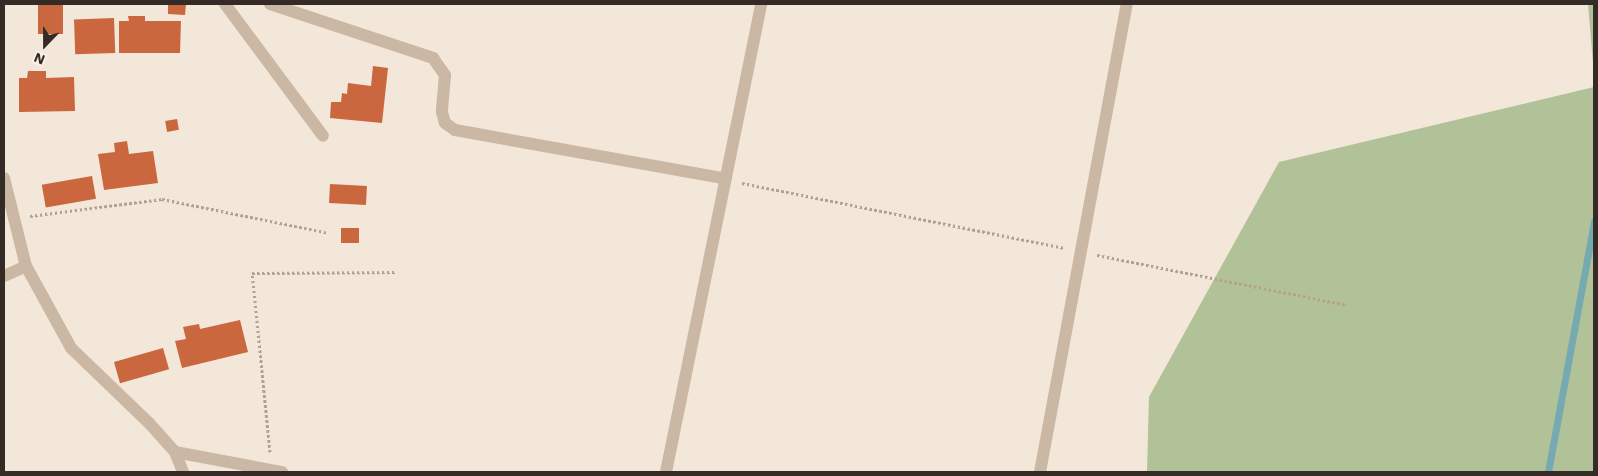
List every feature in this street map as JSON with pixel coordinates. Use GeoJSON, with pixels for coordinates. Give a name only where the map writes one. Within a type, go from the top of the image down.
{"type":"FeatureCollection","features":[{"type":"Feature","properties":{"kind":"street"},"geometry":{"type":"LineString","coordinates":[[226,4],[324,136]]}},
{"type":"Feature","properties":{"kind":"street"},"geometry":{"type":"LineString","coordinates":[[272,4],[433,58],[445,75],[442,112],[445,123],[455,130],[726,179]]}},
{"type":"Feature","properties":{"kind":"street"},"geometry":{"type":"LineString","coordinates":[[666,472],[761,4]]}},
{"type":"Feature","properties":{"kind":"street"},"geometry":{"type":"LineString","coordinates":[[1040,472],[1127,4]]}},
{"type":"Feature","properties":{"kind":"street"},"geometry":{"type":"LineString","coordinates":[[4,178],[26,266],[71,348],[124,397],[175,452],[182,472]]}},
{"type":"Feature","properties":{"kind":"street"},"geometry":{"type":"LineString","coordinates":[[4,276],[26,266]]}},
{"type":"Feature","properties":{"kind":"street"},"geometry":{"type":"LineString","coordinates":[[175,452],[277,471]]}},
{"type":"Feature","properties":{"kind":"path"},"geometry":{"type":"LineString","coordinates":[[726,179],[1347,305]]}},
{"type":"Feature","properties":{"kind":"path"},"geometry":{"type":"LineString","coordinates":[[14,218],[162,199],[329,233]]}},
{"type":"Feature","properties":{"kind":"path"},"geometry":{"type":"LineString","coordinates":[[277,471],[252,273],[397,272]]}},
{"type":"Feature","properties":{"kind":"green space"},"geometry":{"type":"Polygon","coordinates":[[[1588,4],[1594,4],[1594,75],[1588,4]]]}},
{"type":"Feature","properties":{"kind":"green space"},"geometry":{"type":"Polygon","coordinates":[[[1594,87],[1594,472],[1147,472],[1149,397],[1279,162],[1594,87]]]}},
{"type":"Feature","properties":{"kind":"building"},"geometry":{"type":"Polygon","coordinates":[[[38,4],[63,4],[63,34],[38,34],[38,4]]]}},
{"type":"Feature","properties":{"kind":"building"},"geometry":{"type":"Polygon","coordinates":[[[168,4],[186,4],[185,15],[168,14],[168,4]]]}},
{"type":"Feature","properties":{"kind":"building"},"geometry":{"type":"Polygon","coordinates":[[[128,16],[145,16],[145,21],[181,21],[180,53],[119,53],[119,21],[129,21],[128,16]]]}},
{"type":"Feature","properties":{"kind":"building"},"geometry":{"type":"Polygon","coordinates":[[[114,18],[115,53],[75,54],[74,19],[114,18]]]}},
{"type":"Feature","properties":{"kind":"building"},"geometry":{"type":"Polygon","coordinates":[[[373,66],[388,68],[382,123],[330,118],[331,102],[341,102],[342,93],[347,94],[348,83],[371,86],[373,66]]]}},
{"type":"Feature","properties":{"kind":"building"},"geometry":{"type":"Polygon","coordinates":[[[28,71],[46,71],[46,78],[74,77],[75,111],[19,112],[19,78],[27,78],[28,71]]]}},
{"type":"Feature","properties":{"kind":"building"},"geometry":{"type":"Polygon","coordinates":[[[177,119],[179,130],[167,132],[165,121],[177,119]]]}},
{"type":"Feature","properties":{"kind":"building"},"geometry":{"type":"Polygon","coordinates":[[[127,141],[129,154],[153,151],[158,183],[104,190],[98,154],[115,152],[114,143],[127,141]]]}},
{"type":"Feature","properties":{"kind":"building"},"geometry":{"type":"Polygon","coordinates":[[[92,176],[96,199],[46,208],[42,185],[92,176]]]}},
{"type":"Feature","properties":{"kind":"building"},"geometry":{"type":"Polygon","coordinates":[[[330,184],[367,186],[366,205],[329,203],[330,184]]]}},
{"type":"Feature","properties":{"kind":"building"},"geometry":{"type":"Polygon","coordinates":[[[341,228],[359,228],[359,243],[341,243],[341,228]]]}},
{"type":"Feature","properties":{"kind":"building"},"geometry":{"type":"Polygon","coordinates":[[[240,320],[248,352],[182,368],[175,341],[186,339],[183,327],[199,324],[200,329],[240,320]]]}},
{"type":"Feature","properties":{"kind":"building"},"geometry":{"type":"Polygon","coordinates":[[[163,348],[169,369],[120,383],[114,362],[163,348]]]}},
{"type":"Feature","properties":{"kind":"waterway"},"geometry":{"type":"LineString","coordinates":[[1548,472],[1594,221]]}}]}
